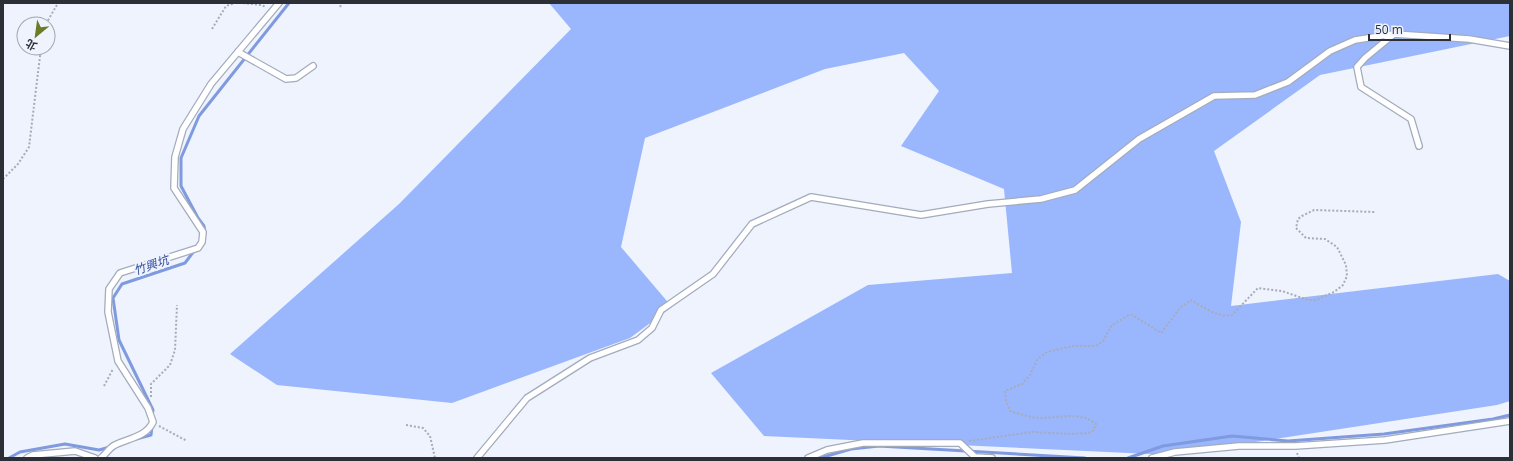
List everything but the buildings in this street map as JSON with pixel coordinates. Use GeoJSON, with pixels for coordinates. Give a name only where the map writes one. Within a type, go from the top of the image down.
{"type":"FeatureCollection","features":[{"type":"Feature","properties":{"kind":"lane"},"geometry":{"type":"LineString","coordinates":[[101,458],[114,445],[143,434],[150,429],[153,422],[151,414],[118,361],[108,312],[109,290],[120,273],[198,248],[201,244],[203,232],[174,188],[175,157],[183,129],[211,84],[279,3]]}},
{"type":"Feature","properties":{"kind":"lane"},"geometry":{"type":"LineString","coordinates":[[1394,34],[1364,58],[1357,67],[1361,88],[1411,120],[1419,146]]}},
{"type":"Feature","properties":{"kind":"lane"},"geometry":{"type":"LineString","coordinates":[[477,458],[527,398],[590,358],[638,340],[652,328],[661,310],[713,274],[752,224],[811,197],[921,215],[988,204],[1041,199],[1075,190],[1139,139],[1214,96],[1255,95],[1288,82],[1330,51],[1356,40],[1394,34],[1469,39],[1510,46]]}},
{"type":"Feature","properties":{"kind":"lane"},"geometry":{"type":"LineString","coordinates":[[238,52],[286,79],[296,78],[312,66]]}},
{"type":"Feature","properties":{"kind":"lane"},"geometry":{"type":"LineString","coordinates":[[1152,458],[1175,452],[1239,446],[1312,445],[1385,440],[1510,421]]}},
{"type":"Feature","properties":{"kind":"lane"},"geometry":{"type":"LineString","coordinates":[[808,458],[827,450],[863,443],[960,443],[975,457],[992,458]]}},
{"type":"Feature","properties":{"kind":"lane"},"geometry":{"type":"LineString","coordinates":[[27,458],[33,455],[75,452],[95,458]]}},
{"type":"Feature","properties":{"kind":"path"},"geometry":{"type":"LineString","coordinates":[[51,16],[58,3]]}},
{"type":"Feature","properties":{"kind":"path"},"geometry":{"type":"LineString","coordinates":[[212,29],[226,6],[235,3]]}},
{"type":"Feature","properties":{"kind":"path"},"geometry":{"type":"LineString","coordinates":[[243,3],[260,5],[274,10]]}},
{"type":"Feature","properties":{"kind":"path"},"geometry":{"type":"LineString","coordinates":[[340,7],[342,3]]}},
{"type":"Feature","properties":{"kind":"path"},"geometry":{"type":"LineString","coordinates":[[3,179],[18,164],[29,147],[40,56]]}},
{"type":"Feature","properties":{"kind":"path"},"geometry":{"type":"LineString","coordinates":[[960,443],[1032,432],[1088,434],[1093,431],[1096,424],[1092,420],[1077,416],[1040,418],[1010,412],[1006,401],[1005,391],[1022,384],[1030,375],[1037,360],[1047,352],[1073,346],[1096,346],[1103,341],[1112,325],[1128,315],[1132,315],[1161,333],[1180,308],[1191,300],[1210,312],[1227,316],[1232,315],[1258,288],[1282,291],[1308,300],[1316,300],[1326,296],[1343,285],[1347,276],[1346,265],[1337,247],[1325,239],[1306,238],[1296,228],[1298,219],[1314,210],[1375,212]]}},
{"type":"Feature","properties":{"kind":"path"},"geometry":{"type":"LineString","coordinates":[[151,414],[151,384],[170,365],[175,350],[177,305]]}},
{"type":"Feature","properties":{"kind":"path"},"geometry":{"type":"LineString","coordinates":[[104,386],[118,361]]}},
{"type":"Feature","properties":{"kind":"path"},"geometry":{"type":"LineString","coordinates":[[153,422],[187,441]]}},
{"type":"Feature","properties":{"kind":"path"},"geometry":{"type":"LineString","coordinates":[[406,425],[423,428],[430,436],[435,458]]}},
{"type":"Feature","properties":{"kind":"shaded area"},"geometry":{"type":"Polygon","coordinates":[[[549,3],[1510,3],[1510,36],[1320,75],[1214,151],[1241,222],[1231,306],[1498,274],[1510,281],[1510,401],[1497,405],[1171,455],[764,436],[711,373],[868,285],[1012,273],[1004,189],[901,146],[939,91],[904,53],[825,69],[645,138],[621,247],[672,307],[630,338],[452,403],[277,385],[230,354],[399,204],[571,29],[549,3]]]}},
{"type":"Feature","properties":{"kind":"waterway","name":"竹興坑"},"geometry":{"type":"LineString","coordinates":[[205,233],[204,226],[198,218],[181,186],[181,158],[199,116],[289,3]]}},
{"type":"Feature","properties":{"kind":"waterway","name":"竹興坑"},"geometry":{"type":"LineString","coordinates":[[152,416],[153,410],[119,340],[113,298],[122,284],[185,263],[194,251]]}},
{"type":"Feature","properties":{"kind":"waterway"},"geometry":{"type":"LineString","coordinates":[[1128,458],[1163,446],[1232,436],[1288,441],[1384,434],[1493,419],[1510,415]]}},
{"type":"Feature","properties":{"kind":"waterway","name":"竹興坑"},"geometry":{"type":"LineString","coordinates":[[136,439],[151,435],[152,426]]}},
{"type":"Feature","properties":{"kind":"waterway","name":"竹興坑"},"geometry":{"type":"LineString","coordinates":[[9,458],[20,452],[65,444],[99,450],[110,447]]}},
{"type":"Feature","properties":{"kind":"waterway"},"geometry":{"type":"LineString","coordinates":[[820,458],[851,449],[879,446],[1085,458]]}}]}
